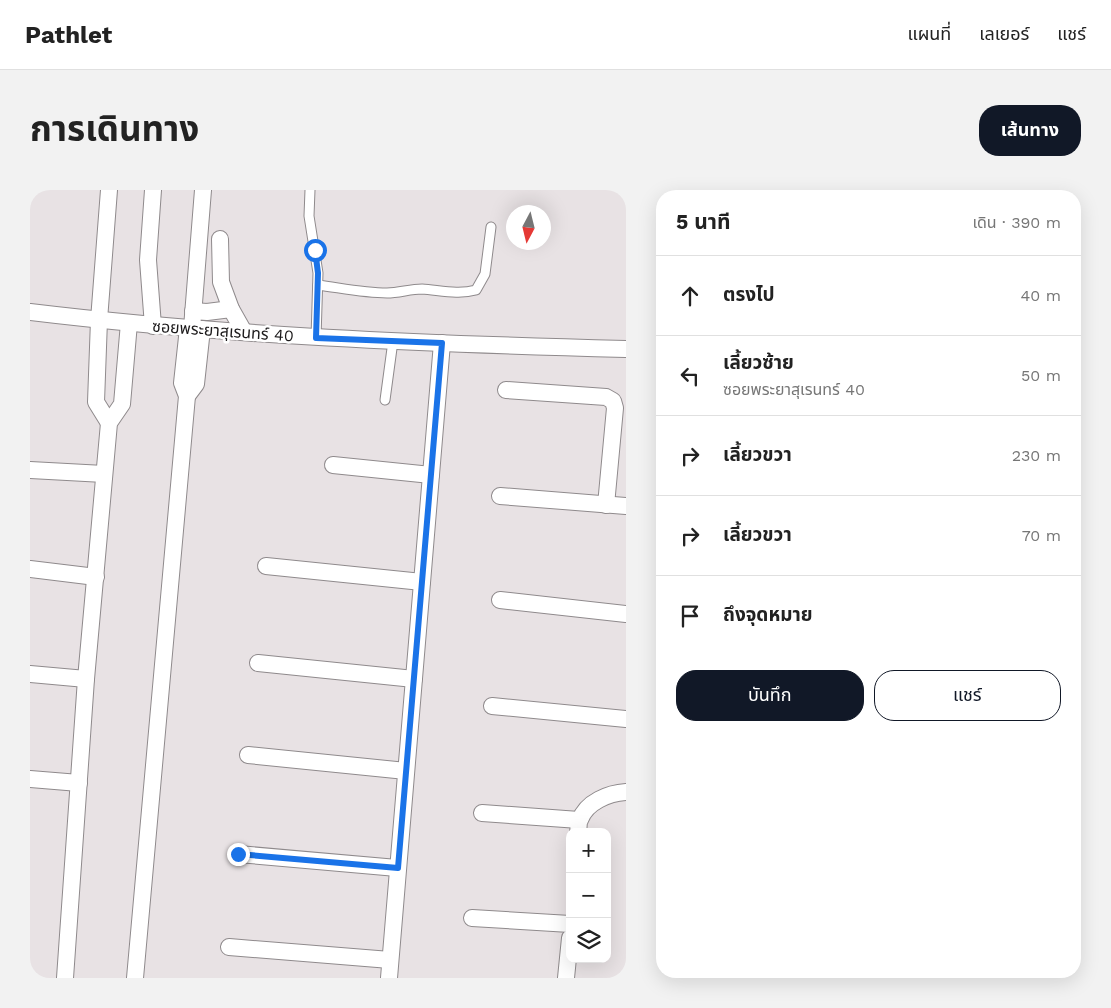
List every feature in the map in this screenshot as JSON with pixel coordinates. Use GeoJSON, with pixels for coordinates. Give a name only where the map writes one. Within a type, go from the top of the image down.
{"type":"FeatureCollection","features":[{"type":"Feature","properties":{"kind":"street"},"geometry":{"type":"LineString","coordinates":[[109,190],[99,320],[96,402],[109,423]]}},
{"type":"Feature","properties":{"kind":"street"},"geometry":{"type":"LineString","coordinates":[[153,190],[148,260],[153,326]]}},
{"type":"Feature","properties":{"kind":"street"},"geometry":{"type":"LineString","coordinates":[[135,978],[187,396],[182,383],[194,329],[193,311],[204,190]]}},
{"type":"Feature","properties":{"kind":"street"},"geometry":{"type":"LineString","coordinates":[[220,239],[221,282],[231,309],[244,332]]}},
{"type":"Feature","properties":{"kind":"street"},"geometry":{"type":"LineString","coordinates":[[193,311],[207,312],[231,309]]}},
{"type":"Feature","properties":{"kind":"street","name":"ซอยพระยาสุเรนทร์ 40"},"geometry":{"type":"LineString","coordinates":[[30,312],[153,326],[316,338],[626,349]]}},
{"type":"Feature","properties":{"kind":"street"},"geometry":{"type":"LineString","coordinates":[[64,978],[86,679],[109,423],[122,404],[129,323]]}},
{"type":"Feature","properties":{"kind":"street"},"geometry":{"type":"LineString","coordinates":[[389,978],[442,343]]}},
{"type":"Feature","properties":{"kind":"street"},"geometry":{"type":"LineString","coordinates":[[506,390],[606,397],[613,401],[615,408],[606,505]]}},
{"type":"Feature","properties":{"kind":"street"},"geometry":{"type":"LineString","coordinates":[[333,465],[431,475]]}},
{"type":"Feature","properties":{"kind":"street"},"geometry":{"type":"LineString","coordinates":[[30,470],[104,474]]}},
{"type":"Feature","properties":{"kind":"street"},"geometry":{"type":"LineString","coordinates":[[500,496],[626,506]]}},
{"type":"Feature","properties":{"kind":"street"},"geometry":{"type":"LineString","coordinates":[[266,566],[422,582]]}},
{"type":"Feature","properties":{"kind":"street"},"geometry":{"type":"LineString","coordinates":[[30,569],[96,577]]}},
{"type":"Feature","properties":{"kind":"street"},"geometry":{"type":"LineString","coordinates":[[500,600],[626,614]]}},
{"type":"Feature","properties":{"kind":"street"},"geometry":{"type":"LineString","coordinates":[[258,663],[414,679]]}},
{"type":"Feature","properties":{"kind":"street"},"geometry":{"type":"LineString","coordinates":[[30,674],[86,679]]}},
{"type":"Feature","properties":{"kind":"street"},"geometry":{"type":"LineString","coordinates":[[492,706],[626,719]]}},
{"type":"Feature","properties":{"kind":"street"},"geometry":{"type":"LineString","coordinates":[[248,755],[406,771]]}},
{"type":"Feature","properties":{"kind":"street"},"geometry":{"type":"LineString","coordinates":[[30,779],[79,783]]}},
{"type":"Feature","properties":{"kind":"street"},"geometry":{"type":"LineString","coordinates":[[482,813],[579,826],[587,808],[600,798],[626,792]]}},
{"type":"Feature","properties":{"kind":"street"},"geometry":{"type":"LineString","coordinates":[[238,854],[398,868]]}},
{"type":"Feature","properties":{"kind":"street"},"geometry":{"type":"LineString","coordinates":[[472,918],[566,924]]}},
{"type":"Feature","properties":{"kind":"street"},"geometry":{"type":"LineString","coordinates":[[229,947],[390,960]]}},
{"type":"Feature","properties":{"kind":"street"},"geometry":{"type":"LineString","coordinates":[[566,978],[568,963]]}},
{"type":"Feature","properties":{"kind":"lane"},"geometry":{"type":"LineString","coordinates":[[310,190],[308,216],[318,273],[316,338]]}},
{"type":"Feature","properties":{"kind":"lane"},"geometry":{"type":"LineString","coordinates":[[318,285],[375,293],[390,293],[411,289],[455,292],[476,290],[485,274],[491,227]]}},
{"type":"Feature","properties":{"kind":"lane"},"geometry":{"type":"LineString","coordinates":[[385,400],[393,341]]}},
{"type":"Feature","properties":{"kind":"route"},"geometry":{"type":"LineString","coordinates":[[238,854],[398,868],[442,343],[316,338],[318,273],[315,250]]}}]}
